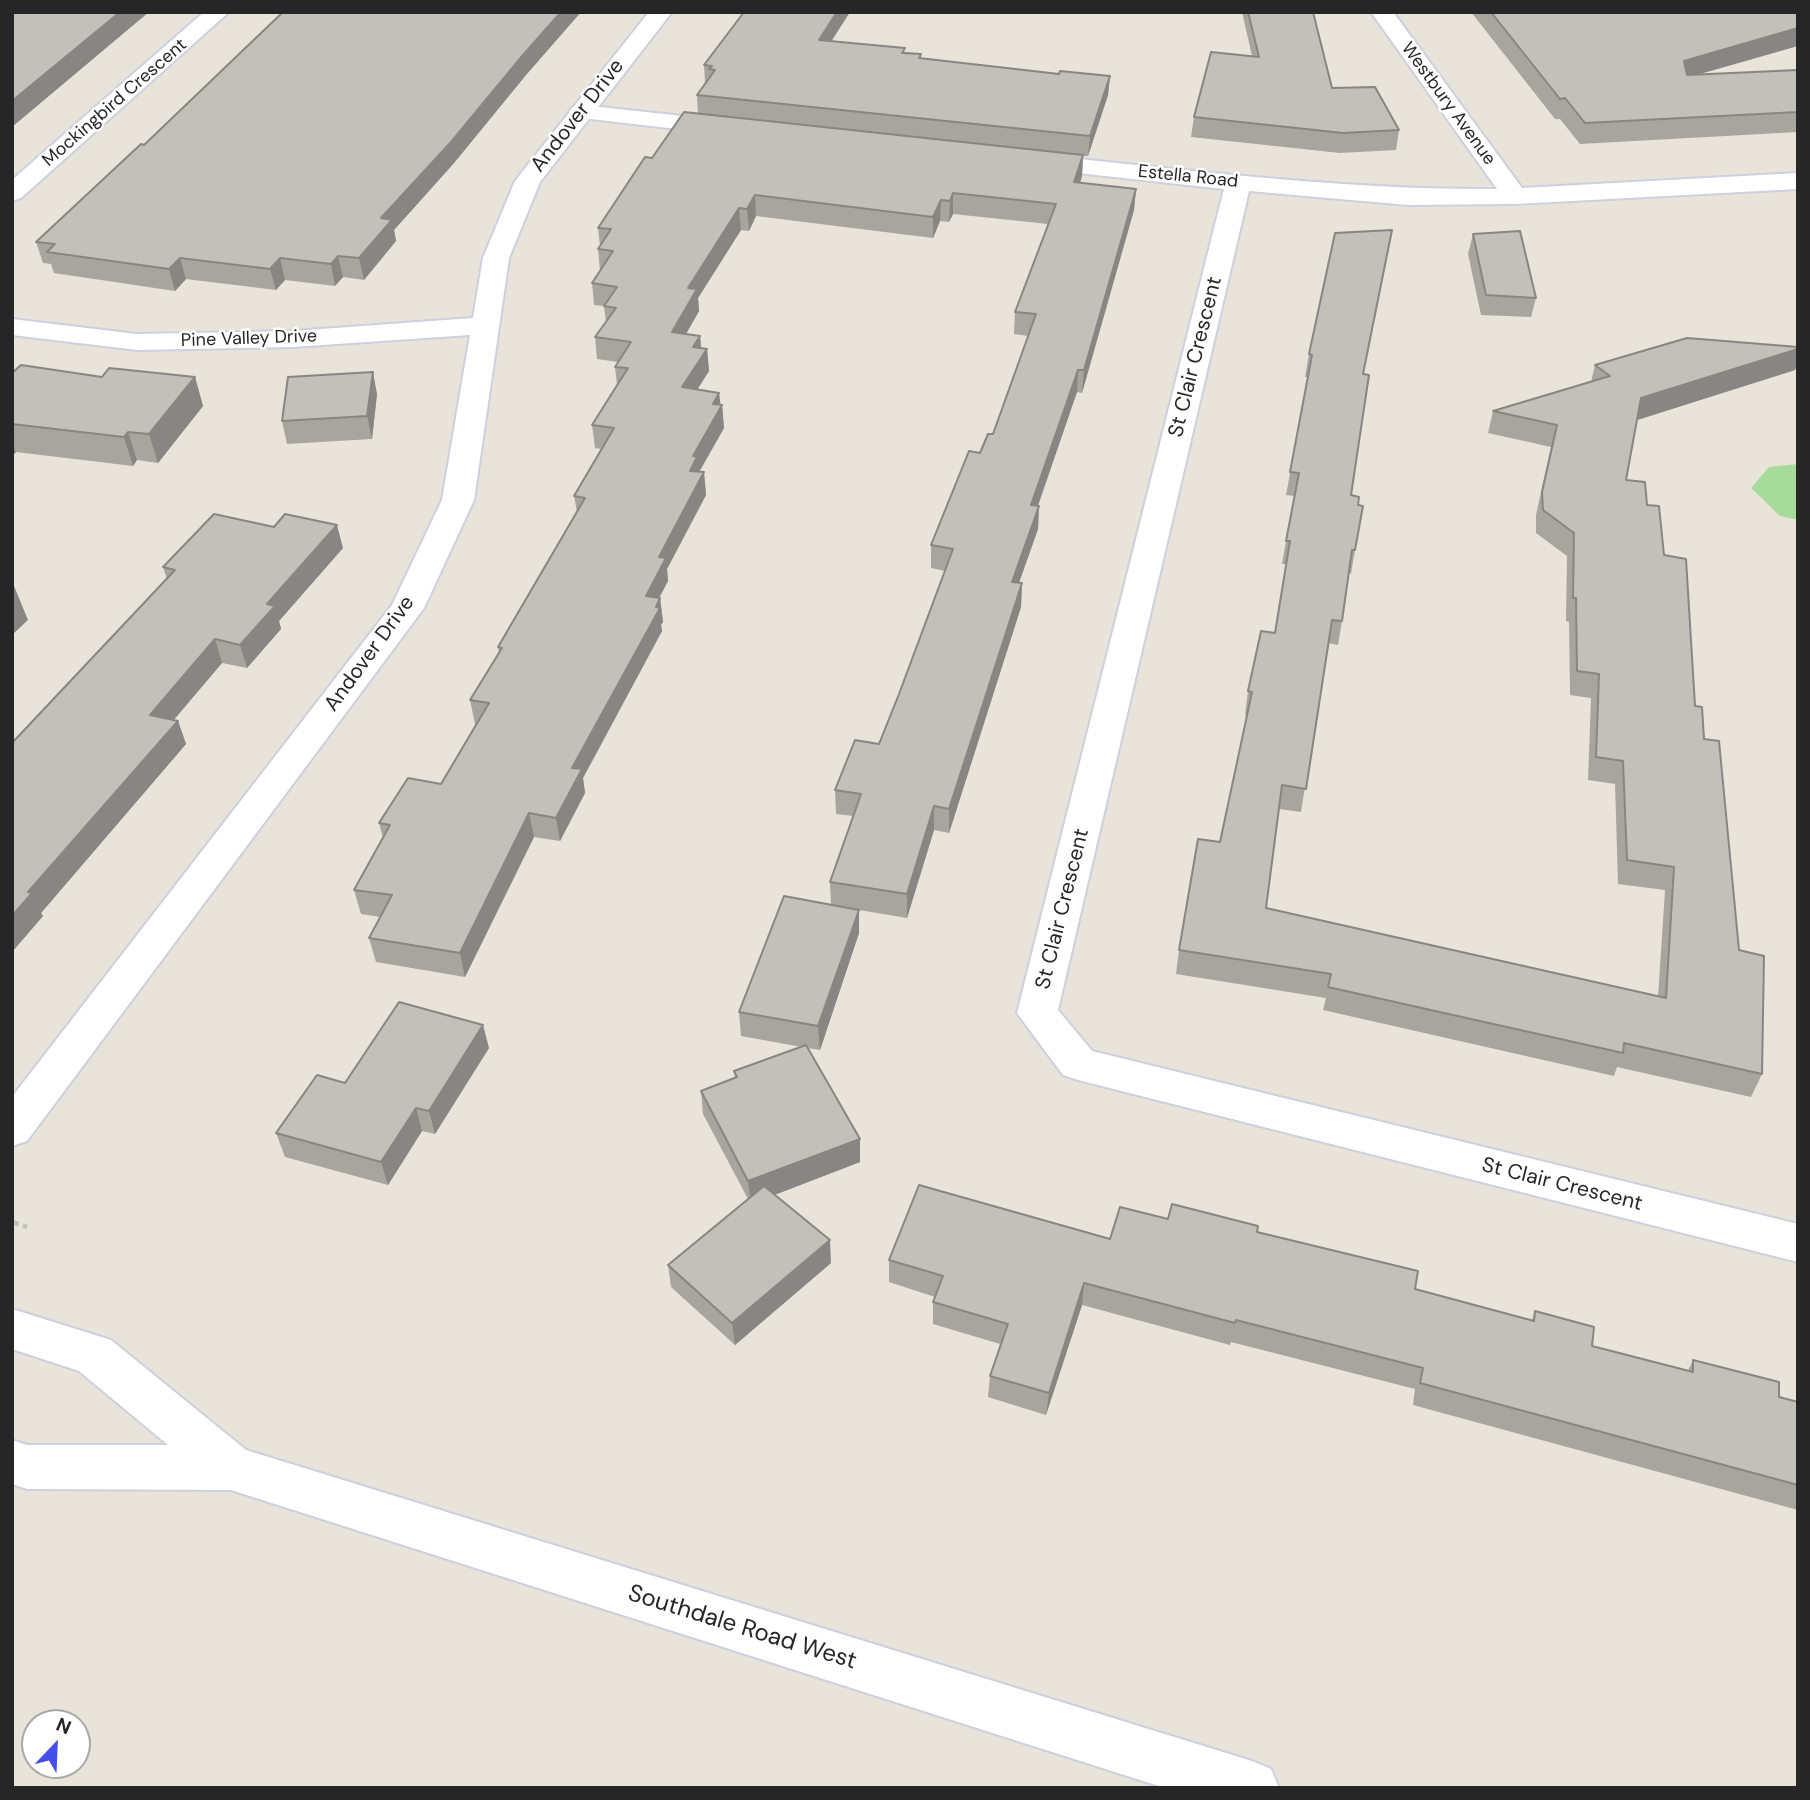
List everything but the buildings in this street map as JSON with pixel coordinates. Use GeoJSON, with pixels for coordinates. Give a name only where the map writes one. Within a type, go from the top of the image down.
{"type":"FeatureCollection","features":[{"type":"Feature","properties":{"kind":"street","name":"Mockingbird Crescent"},"geometry":{"type":"LineString","coordinates":[[12,193],[218,12]]}},
{"type":"Feature","properties":{"kind":"street","name":"Andover Drive"},"geometry":{"type":"LineString","coordinates":[[12,1129],[407,608],[458,500],[496,258],[528,181],[661,12]]}},
{"type":"Feature","properties":{"kind":"street","name":"Westbury Avenue"},"geometry":{"type":"LineString","coordinates":[[1382,12],[1515,197]]}},
{"type":"Feature","properties":{"kind":"street"},"geometry":{"type":"LineString","coordinates":[[581,112],[760,131]]}},
{"type":"Feature","properties":{"kind":"street","name":"Estella Road"},"geometry":{"type":"LineString","coordinates":[[1006,158],[1238,183],[1408,197],[1515,197],[1798,181]]}},
{"type":"Feature","properties":{"kind":"street","name":"St Clair Crescent"},"geometry":{"type":"LineString","coordinates":[[1238,183],[1037,1013],[1077,1064],[1798,1243]]}},
{"type":"Feature","properties":{"kind":"street","name":"Pine Valley Drive"},"geometry":{"type":"LineString","coordinates":[[12,327],[137,342],[293,339],[485,326]]}},
{"type":"Feature","properties":{"kind":"street","name":"Southdale Road West"},"geometry":{"type":"LineString","coordinates":[[12,1329],[94,1355],[231,1468]]}},
{"type":"Feature","properties":{"kind":"street","name":"Southdale Road West"},"geometry":{"type":"LineString","coordinates":[[12,1462],[27,1467],[231,1468],[1252,1788]]}},
{"type":"Feature","properties":{"kind":"path"},"geometry":{"type":"LineString","coordinates":[[12,1222],[27,1227]]}},
{"type":"Feature","properties":{"kind":"green space"},"geometry":{"type":"Polygon","coordinates":[[[1798,464],[1798,520],[1780,516],[1751,488],[1769,467],[1798,464]]]}}]}
